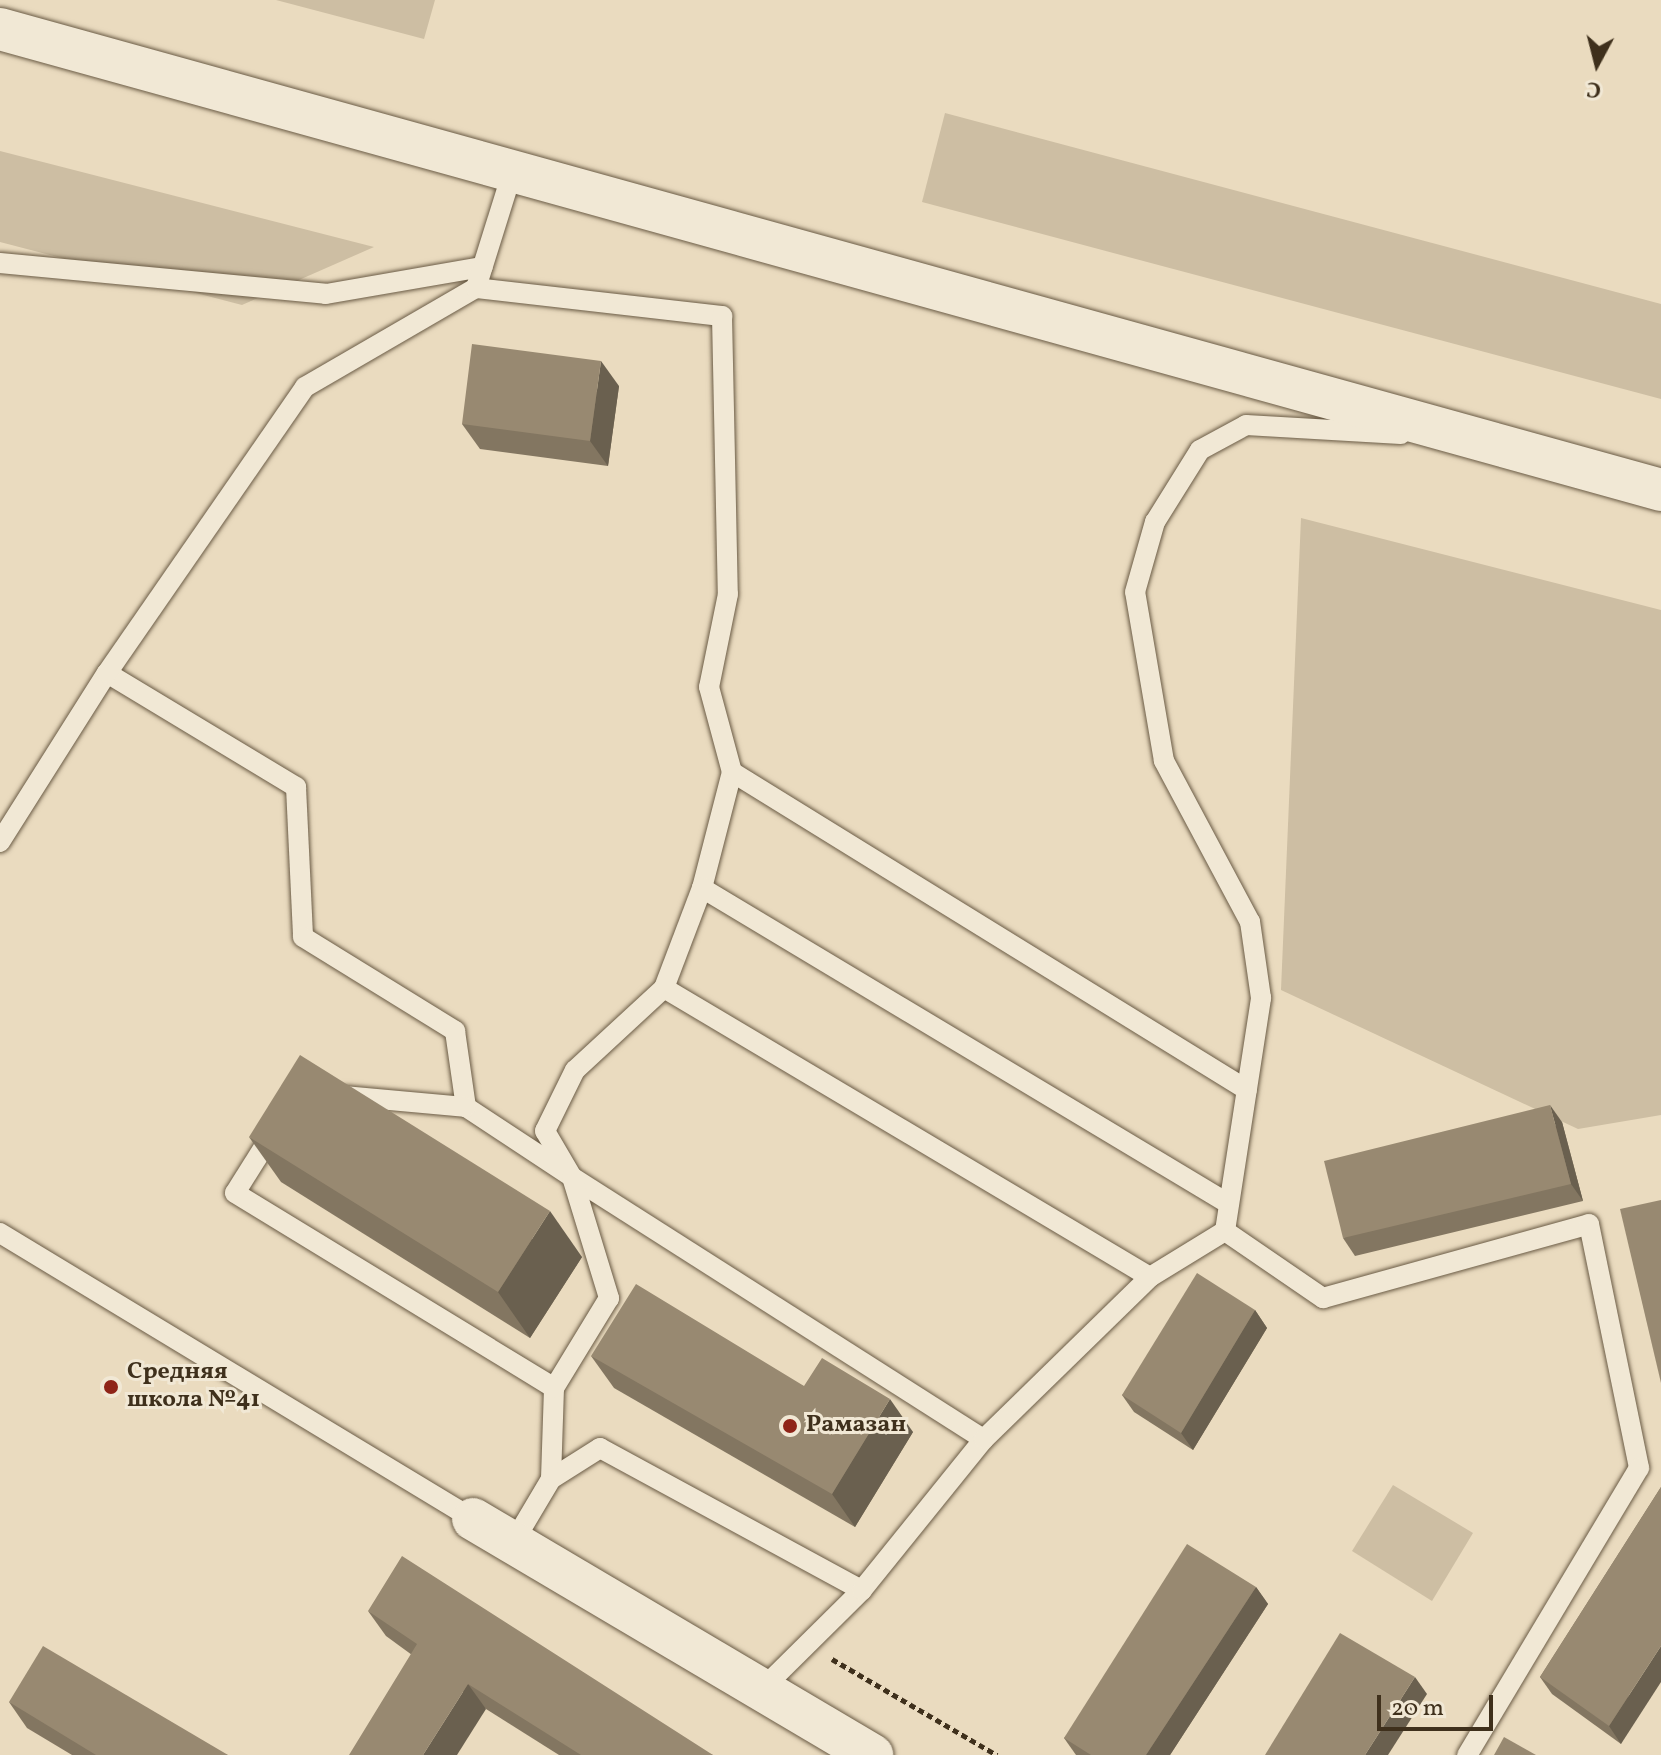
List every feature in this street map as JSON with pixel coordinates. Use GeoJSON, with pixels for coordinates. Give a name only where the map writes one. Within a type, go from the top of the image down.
{"type":"FeatureCollection","features":[{"type":"Feature","properties":{"kind":"street"},"geometry":{"type":"LineString","coordinates":[[0,29],[1661,490]]}},
{"type":"Feature","properties":{"kind":"street"},"geometry":{"type":"LineString","coordinates":[[473,1519],[761,1690],[853,1750]]}},
{"type":"Feature","properties":{"kind":"lane"},"geometry":{"type":"LineString","coordinates":[[476,288],[513,170]]}},
{"type":"Feature","properties":{"kind":"lane"},"geometry":{"type":"LineString","coordinates":[[0,263],[326,294],[483,267]]}},
{"type":"Feature","properties":{"kind":"lane"},"geometry":{"type":"LineString","coordinates":[[0,842],[107,673],[305,387],[476,288],[722,316],[728,594],[709,687],[732,772],[702,888],[664,988],[575,1070],[545,1131],[572,1177],[609,1298],[554,1388],[551,1479]]}},
{"type":"Feature","properties":{"kind":"lane"},"geometry":{"type":"LineString","coordinates":[[1225,1231],[1261,998],[1250,922],[1164,761],[1135,592],[1155,522],[1200,450],[1246,425],[1481,440]]}},
{"type":"Feature","properties":{"kind":"lane"},"geometry":{"type":"LineString","coordinates":[[107,673],[296,787],[303,937],[455,1031],[466,1107]]}},
{"type":"Feature","properties":{"kind":"lane"},"geometry":{"type":"LineString","coordinates":[[732,772],[1247,1090]]}},
{"type":"Feature","properties":{"kind":"lane"},"geometry":{"type":"LineString","coordinates":[[702,888],[1229,1204]]}},
{"type":"Feature","properties":{"kind":"lane"},"geometry":{"type":"LineString","coordinates":[[664,988],[1150,1277]]}},
{"type":"Feature","properties":{"kind":"lane"},"geometry":{"type":"LineString","coordinates":[[329,1095],[466,1107],[984,1439]]}},
{"type":"Feature","properties":{"kind":"lane"},"geometry":{"type":"LineString","coordinates":[[283,1117],[235,1193],[554,1388]]}},
{"type":"Feature","properties":{"kind":"lane"},"geometry":{"type":"LineString","coordinates":[[1225,1231],[1323,1298],[1589,1224],[1639,1468],[1467,1755]]}},
{"type":"Feature","properties":{"kind":"lane"},"geometry":{"type":"LineString","coordinates":[[761,1690],[862,1590],[984,1439],[1150,1277],[1225,1231]]}},
{"type":"Feature","properties":{"kind":"lane"},"geometry":{"type":"LineString","coordinates":[[0,1233],[473,1519]]}},
{"type":"Feature","properties":{"kind":"lane"},"geometry":{"type":"LineString","coordinates":[[513,1543],[551,1479],[600,1448],[862,1590]]}},
{"type":"Feature","properties":{"kind":"path"},"geometry":{"type":"LineString","coordinates":[[807,1644],[997,1755]]}},
{"type":"Feature","properties":{"kind":"shaded area"},"geometry":{"type":"Polygon","coordinates":[[[276,0],[435,0],[424,39],[276,0]]]}},
{"type":"Feature","properties":{"kind":"shaded area"},"geometry":{"type":"Polygon","coordinates":[[[945,113],[1661,304],[1661,399],[922,202],[945,113]]]}},
{"type":"Feature","properties":{"kind":"shaded area"},"geometry":{"type":"Polygon","coordinates":[[[0,151],[374,247],[242,305],[0,242],[0,151]]]}},
{"type":"Feature","properties":{"kind":"shaded area"},"geometry":{"type":"Polygon","coordinates":[[[1301,518],[1661,610],[1661,1115],[1578,1129],[1281,990],[1301,518]]]}},
{"type":"Feature","properties":{"kind":"shaded area"},"geometry":{"type":"Polygon","coordinates":[[[1393,1485],[1473,1533],[1432,1601],[1352,1551],[1393,1485]]]}},
{"type":"Feature","properties":{"kind":"building"},"geometry":{"type":"Polygon","coordinates":[[[472,344],[601,361],[590,441],[462,424],[472,344]]]}},
{"type":"Feature","properties":{"kind":"building"},"geometry":{"type":"Polygon","coordinates":[[[300,1055],[550,1211],[498,1292],[249,1137],[300,1055]]]}},
{"type":"Feature","properties":{"kind":"building"},"geometry":{"type":"Polygon","coordinates":[[[1550,1105],[1571,1184],[1343,1238],[1324,1161],[1550,1105]]]}},
{"type":"Feature","properties":{"kind":"building"},"geometry":{"type":"Polygon","coordinates":[[[1661,1200],[1661,1383],[1620,1209],[1661,1200]]]}},
{"type":"Feature","properties":{"kind":"building"},"geometry":{"type":"Polygon","coordinates":[[[1197,1273],[1255,1310],[1181,1433],[1122,1395],[1197,1273]]]}},
{"type":"Feature","properties":{"kind":"building","name":"Рамазан"},"geometry":{"type":"Polygon","coordinates":[[[636,1284],[804,1386],[822,1358],[890,1399],[832,1494],[591,1356],[636,1284]]]}},
{"type":"Feature","properties":{"kind":"building"},"geometry":{"type":"Polygon","coordinates":[[[1661,1487],[1661,1646],[1609,1726],[1540,1677],[1661,1487]]]}},
{"type":"Feature","properties":{"kind":"building"},"geometry":{"type":"Polygon","coordinates":[[[1187,1544],[1256,1587],[1146,1755],[1091,1755],[1064,1738],[1187,1544]]]}},
{"type":"Feature","properties":{"kind":"building"},"geometry":{"type":"Polygon","coordinates":[[[402,1556],[713,1755],[581,1755],[468,1684],[423,1755],[349,1755],[417,1644],[368,1611],[402,1556]]]}},
{"type":"Feature","properties":{"kind":"building"},"geometry":{"type":"Polygon","coordinates":[[[1340,1633],[1415,1677],[1365,1755],[1265,1755],[1340,1633]]]}},
{"type":"Feature","properties":{"kind":"building"},"geometry":{"type":"Polygon","coordinates":[[[43,1646],[228,1755],[96,1755],[9,1702],[43,1646]]]}},
{"type":"Feature","properties":{"kind":"building"},"geometry":{"type":"Polygon","coordinates":[[[1504,1737],[1536,1755],[1494,1755],[1504,1737]]]}},
{"type":"Feature","properties":{"kind":"place","name":"Средняя школа №41"},"geometry":{"type":"Point","coordinates":[111,1387]}},
{"type":"Feature","properties":{"kind":"place","name":"Рамазан"},"geometry":{"type":"Point","coordinates":[790,1426]}}]}
